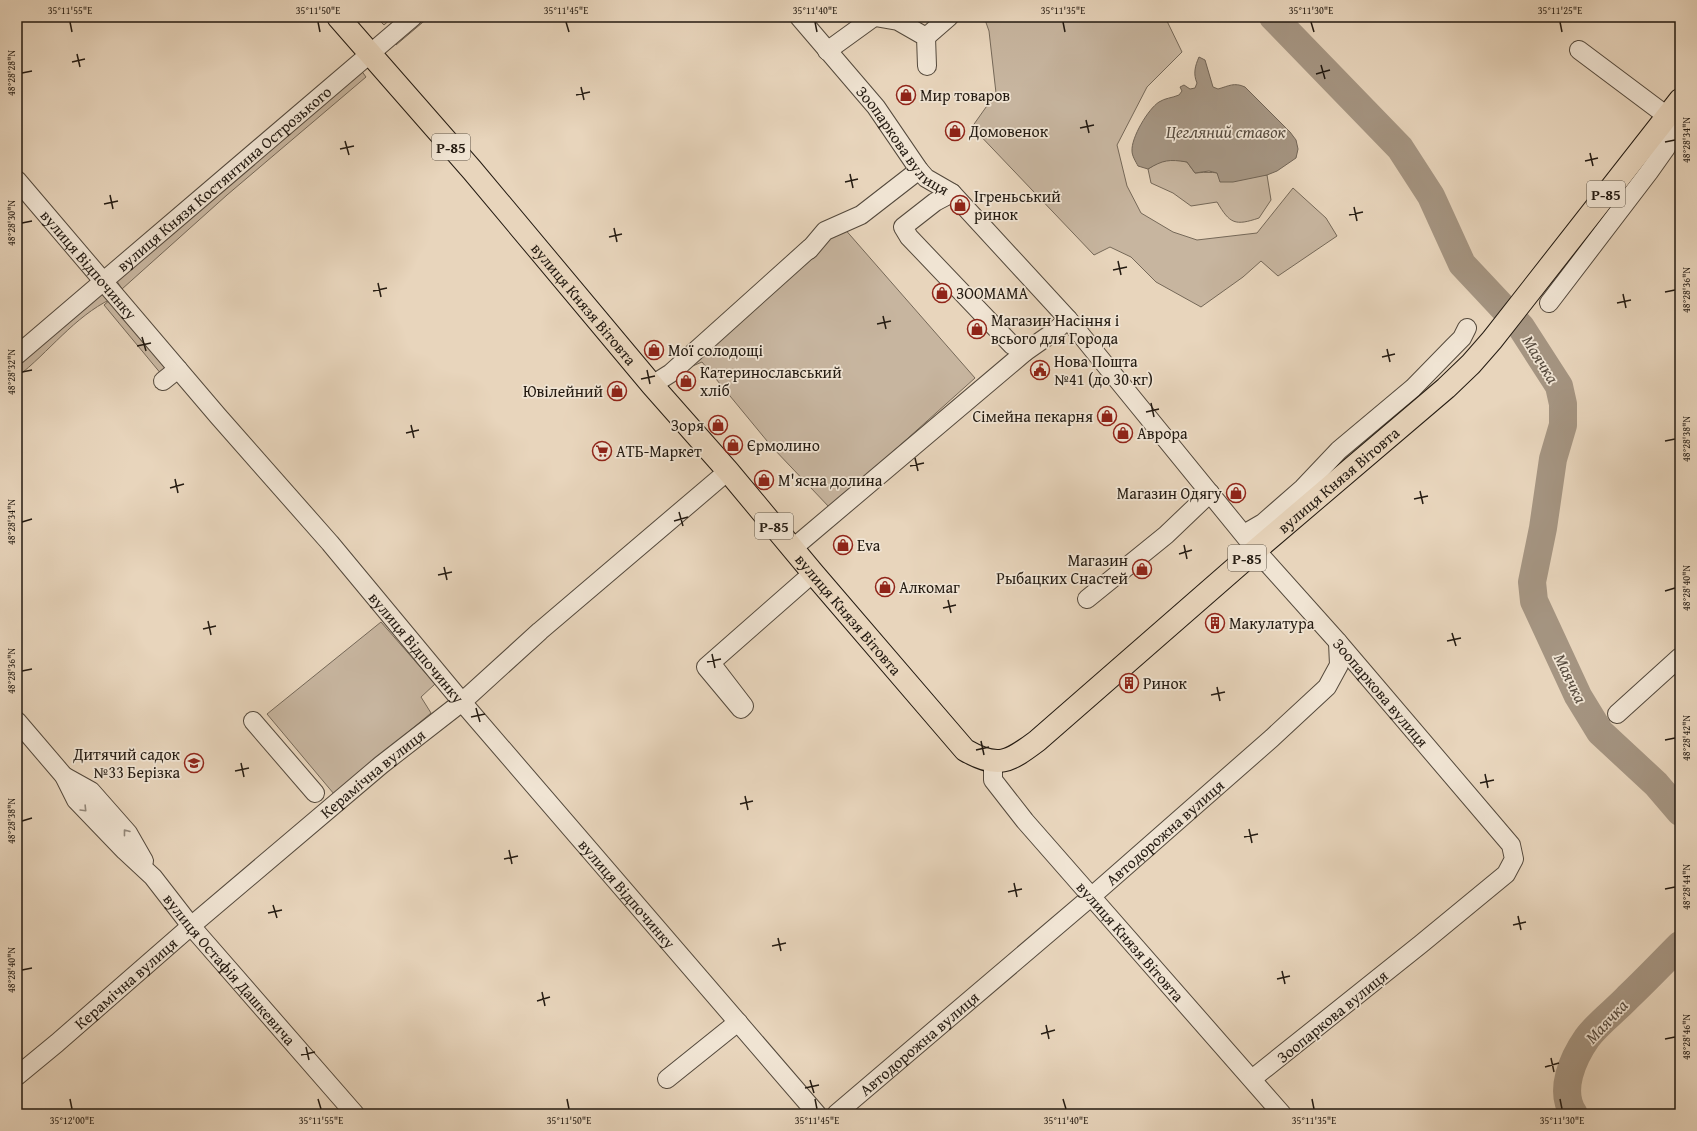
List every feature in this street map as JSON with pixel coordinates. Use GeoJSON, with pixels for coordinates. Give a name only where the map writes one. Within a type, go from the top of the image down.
{"type":"FeatureCollection","features":[{"type":"Feature","properties":{"kind":"main road","name":"вулиця Князя Вітовта"},"geometry":{"type":"LineString","coordinates":[[338,17],[369,55],[477,176],[652,385],[728,471],[792,549],[965,750],[981,759],[993,762],[1017,756],[1037,741],[1250,541],[1446,388],[1471,364],[1492,340],[1674,108]]}},
{"type":"Feature","properties":{"kind":"street","name":"вулиця Князя Костянтина Острозького"},"geometry":{"type":"LineString","coordinates":[[17,355],[413,17]]}},
{"type":"Feature","properties":{"kind":"street","name":"Зоопаркова вулиця"},"geometry":{"type":"LineString","coordinates":[[799,17],[876,107],[919,170],[926,178],[952,193],[1068,319],[1276,572],[1338,642],[1511,845],[1514,859],[1506,874],[1252,1079]]}},
{"type":"Feature","properties":{"kind":"street"},"geometry":{"type":"LineString","coordinates":[[827,51],[875,17],[898,21],[926,37]]}},
{"type":"Feature","properties":{"kind":"street"},"geometry":{"type":"LineString","coordinates":[[926,37],[949,17]]}},
{"type":"Feature","properties":{"kind":"street"},"geometry":{"type":"LineString","coordinates":[[926,37],[927,66]]}},
{"type":"Feature","properties":{"kind":"street"},"geometry":{"type":"LineString","coordinates":[[1548,303],[1645,178],[1666,148],[1673,123],[1674,108],[1579,50]]}},
{"type":"Feature","properties":{"kind":"street"},"geometry":{"type":"LineString","coordinates":[[652,385],[671,373],[810,249],[825,231],[861,215],[919,170]]}},
{"type":"Feature","properties":{"kind":"street","name":"вулиця Відпочинку"},"geometry":{"type":"LineString","coordinates":[[17,180],[178,369],[330,543],[462,702],[817,1114]]}},
{"type":"Feature","properties":{"kind":"street"},"geometry":{"type":"LineString","coordinates":[[952,193],[935,202],[903,227],[909,237],[1012,345],[1025,352]]}},
{"type":"Feature","properties":{"kind":"street"},"geometry":{"type":"LineString","coordinates":[[792,549],[1025,352],[1055,331],[1068,319]]}},
{"type":"Feature","properties":{"kind":"street"},"geometry":{"type":"LineString","coordinates":[[1250,541],[1263,523],[1303,488],[1339,450],[1413,388],[1462,338],[1467,328]]}},
{"type":"Feature","properties":{"kind":"street"},"geometry":{"type":"LineString","coordinates":[[163,381],[178,369]]}},
{"type":"Feature","properties":{"kind":"street","name":"Керамічна вулиця"},"geometry":{"type":"LineString","coordinates":[[17,1076],[191,926],[381,766],[462,702],[540,630],[728,471]]}},
{"type":"Feature","properties":{"kind":"street"},"geometry":{"type":"LineString","coordinates":[[1086,600],[1166,535],[1210,493]]}},
{"type":"Feature","properties":{"kind":"street"},"geometry":{"type":"LineString","coordinates":[[711,663],[813,573]]}},
{"type":"Feature","properties":{"kind":"street","name":"Автодорожна вулиця"},"geometry":{"type":"LineString","coordinates":[[836,1114],[1092,896],[1272,738],[1327,687],[1339,665],[1338,642]]}},
{"type":"Feature","properties":{"kind":"street"},"geometry":{"type":"LineString","coordinates":[[1617,714],[1680,657]]}},
{"type":"Feature","properties":{"kind":"street","name":"вулиця Остафія Дашкевича"},"geometry":{"type":"LineString","coordinates":[[17,721],[64,776],[91,792],[128,833],[153,878],[191,926],[355,1114]]}},
{"type":"Feature","properties":{"kind":"street"},"geometry":{"type":"LineString","coordinates":[[253,721],[315,793]]}},
{"type":"Feature","properties":{"kind":"street","name":"вулиця Князя Вітовта"},"geometry":{"type":"LineString","coordinates":[[993,762],[993,780],[1024,821],[1092,896],[1146,960],[1282,1114]]}},
{"type":"Feature","properties":{"kind":"street"},"geometry":{"type":"LineString","coordinates":[[667,1079],[738,1022]]}},
{"type":"Feature","properties":{"kind":"shaded area"},"geometry":{"type":"Polygon","coordinates":[[[376,17],[393,17],[384,25],[376,17]]]}},
{"type":"Feature","properties":{"kind":"shaded area"},"geometry":{"type":"Polygon","coordinates":[[[417,17],[429,17],[396,45],[395,34],[417,17]]]}},
{"type":"Feature","properties":{"kind":"shaded area"},"geometry":{"type":"Polygon","coordinates":[[[984,17],[1165,17],[1182,52],[1147,87],[1117,145],[1127,186],[1141,213],[1173,232],[1197,240],[1257,233],[1293,188],[1326,218],[1337,236],[1278,276],[1261,261],[1243,277],[1201,307],[1156,282],[1131,257],[1110,247],[1094,255],[972,127],[996,93],[989,31],[984,17]]]}},
{"type":"Feature","properties":{"kind":"shaded area"},"geometry":{"type":"Polygon","coordinates":[[[358,66],[366,77],[227,195],[122,289],[115,278],[358,66]]]}},
{"type":"Feature","properties":{"kind":"shaded area"},"geometry":{"type":"Polygon","coordinates":[[[1173,159],[1187,162],[1195,173],[1212,172],[1248,176],[1267,175],[1271,200],[1259,218],[1244,222],[1230,219],[1217,202],[1191,206],[1173,193],[1151,183],[1148,169],[1159,162],[1173,159]]]}},
{"type":"Feature","properties":{"kind":"shaded area"},"geometry":{"type":"Polygon","coordinates":[[[836,219],[975,378],[830,508],[772,447],[702,362],[681,371],[836,219]]]}},
{"type":"Feature","properties":{"kind":"shaded area"},"geometry":{"type":"Polygon","coordinates":[[[103,288],[172,368],[162,375],[104,305],[111,299],[85,315],[17,377],[17,361],[103,288]]]}},
{"type":"Feature","properties":{"kind":"shaded area"},"geometry":{"type":"Polygon","coordinates":[[[381,622],[435,684],[421,697],[431,713],[334,794],[267,714],[381,622]]]}},
{"type":"Feature","properties":{"kind":"water","name":"Цегляний ставок"},"geometry":{"type":"Polygon","coordinates":[[[1199,57],[1205,60],[1213,87],[1218,89],[1235,85],[1245,87],[1290,132],[1296,140],[1298,149],[1296,158],[1277,171],[1267,175],[1233,182],[1220,182],[1217,173],[1209,171],[1195,173],[1187,162],[1166,161],[1148,169],[1138,166],[1133,157],[1132,145],[1141,124],[1145,117],[1159,102],[1179,95],[1182,91],[1180,87],[1184,85],[1190,89],[1195,88],[1197,83],[1195,70],[1199,57]]]}},
{"type":"Feature","properties":{"kind":"waterway","name":"Маячка"},"geometry":{"type":"LineString","coordinates":[[1273,17],[1400,148],[1431,196],[1462,264],[1521,327],[1559,386],[1563,404],[1563,425],[1553,459],[1543,528],[1532,582],[1534,601],[1578,696],[1600,732],[1656,784],[1680,812]]}},
{"type":"Feature","properties":{"kind":"waterway","name":"Маячка"},"geometry":{"type":"LineString","coordinates":[[1574,1114],[1569,1105],[1567,1085],[1569,1075],[1577,1055],[1587,1038],[1596,1027],[1680,945]]}},
{"type":"Feature","properties":{"kind":"place","name":"Мир товаров"},"geometry":{"type":"Point","coordinates":[906,95]}},
{"type":"Feature","properties":{"kind":"place","name":"Домовенок"},"geometry":{"type":"Point","coordinates":[955,131]}},
{"type":"Feature","properties":{"kind":"place","name":"Ігреньський ринок"},"geometry":{"type":"Point","coordinates":[960,205]}},
{"type":"Feature","properties":{"kind":"place","name":"ЗООМАМА"},"geometry":{"type":"Point","coordinates":[942,293]}},
{"type":"Feature","properties":{"kind":"place","name":"Магазин Насіння і всього для Города"},"geometry":{"type":"Point","coordinates":[977,329]}},
{"type":"Feature","properties":{"kind":"place","name":"Мої солодощі"},"geometry":{"type":"Point","coordinates":[654,350]}},
{"type":"Feature","properties":{"kind":"place","name":"Нова Пошта №41 (до 30 кг)"},"geometry":{"type":"Point","coordinates":[1040,370]}},
{"type":"Feature","properties":{"kind":"place","name":"Катеринославський хліб"},"geometry":{"type":"Point","coordinates":[686,381]}},
{"type":"Feature","properties":{"kind":"place","name":"Ювілейний"},"geometry":{"type":"Point","coordinates":[617,391]}},
{"type":"Feature","properties":{"kind":"place","name":"Сімейна пекарня"},"geometry":{"type":"Point","coordinates":[1107,416]}},
{"type":"Feature","properties":{"kind":"place","name":"Зоря"},"geometry":{"type":"Point","coordinates":[718,425]}},
{"type":"Feature","properties":{"kind":"place","name":"Аврора"},"geometry":{"type":"Point","coordinates":[1123,433]}},
{"type":"Feature","properties":{"kind":"place","name":"Єрмолино"},"geometry":{"type":"Point","coordinates":[733,445]}},
{"type":"Feature","properties":{"kind":"place","name":"АТБ-Маркет"},"geometry":{"type":"Point","coordinates":[602,451]}},
{"type":"Feature","properties":{"kind":"place","name":"М'ясна долина"},"geometry":{"type":"Point","coordinates":[764,480]}},
{"type":"Feature","properties":{"kind":"place","name":"Магазин Одягу"},"geometry":{"type":"Point","coordinates":[1236,493]}},
{"type":"Feature","properties":{"kind":"place","name":"Eva"},"geometry":{"type":"Point","coordinates":[843,545]}},
{"type":"Feature","properties":{"kind":"place","name":"Магазин Рыбацких Снастей"},"geometry":{"type":"Point","coordinates":[1142,569]}},
{"type":"Feature","properties":{"kind":"place","name":"Алкомаг"},"geometry":{"type":"Point","coordinates":[885,587]}},
{"type":"Feature","properties":{"kind":"place","name":"Макулатура"},"geometry":{"type":"Point","coordinates":[1215,623]}},
{"type":"Feature","properties":{"kind":"place","name":"Ринок"},"geometry":{"type":"Point","coordinates":[1129,683]}},
{"type":"Feature","properties":{"kind":"place","name":"Дитячий садок №33 Берізка"},"geometry":{"type":"Point","coordinates":[194,763]}}]}
